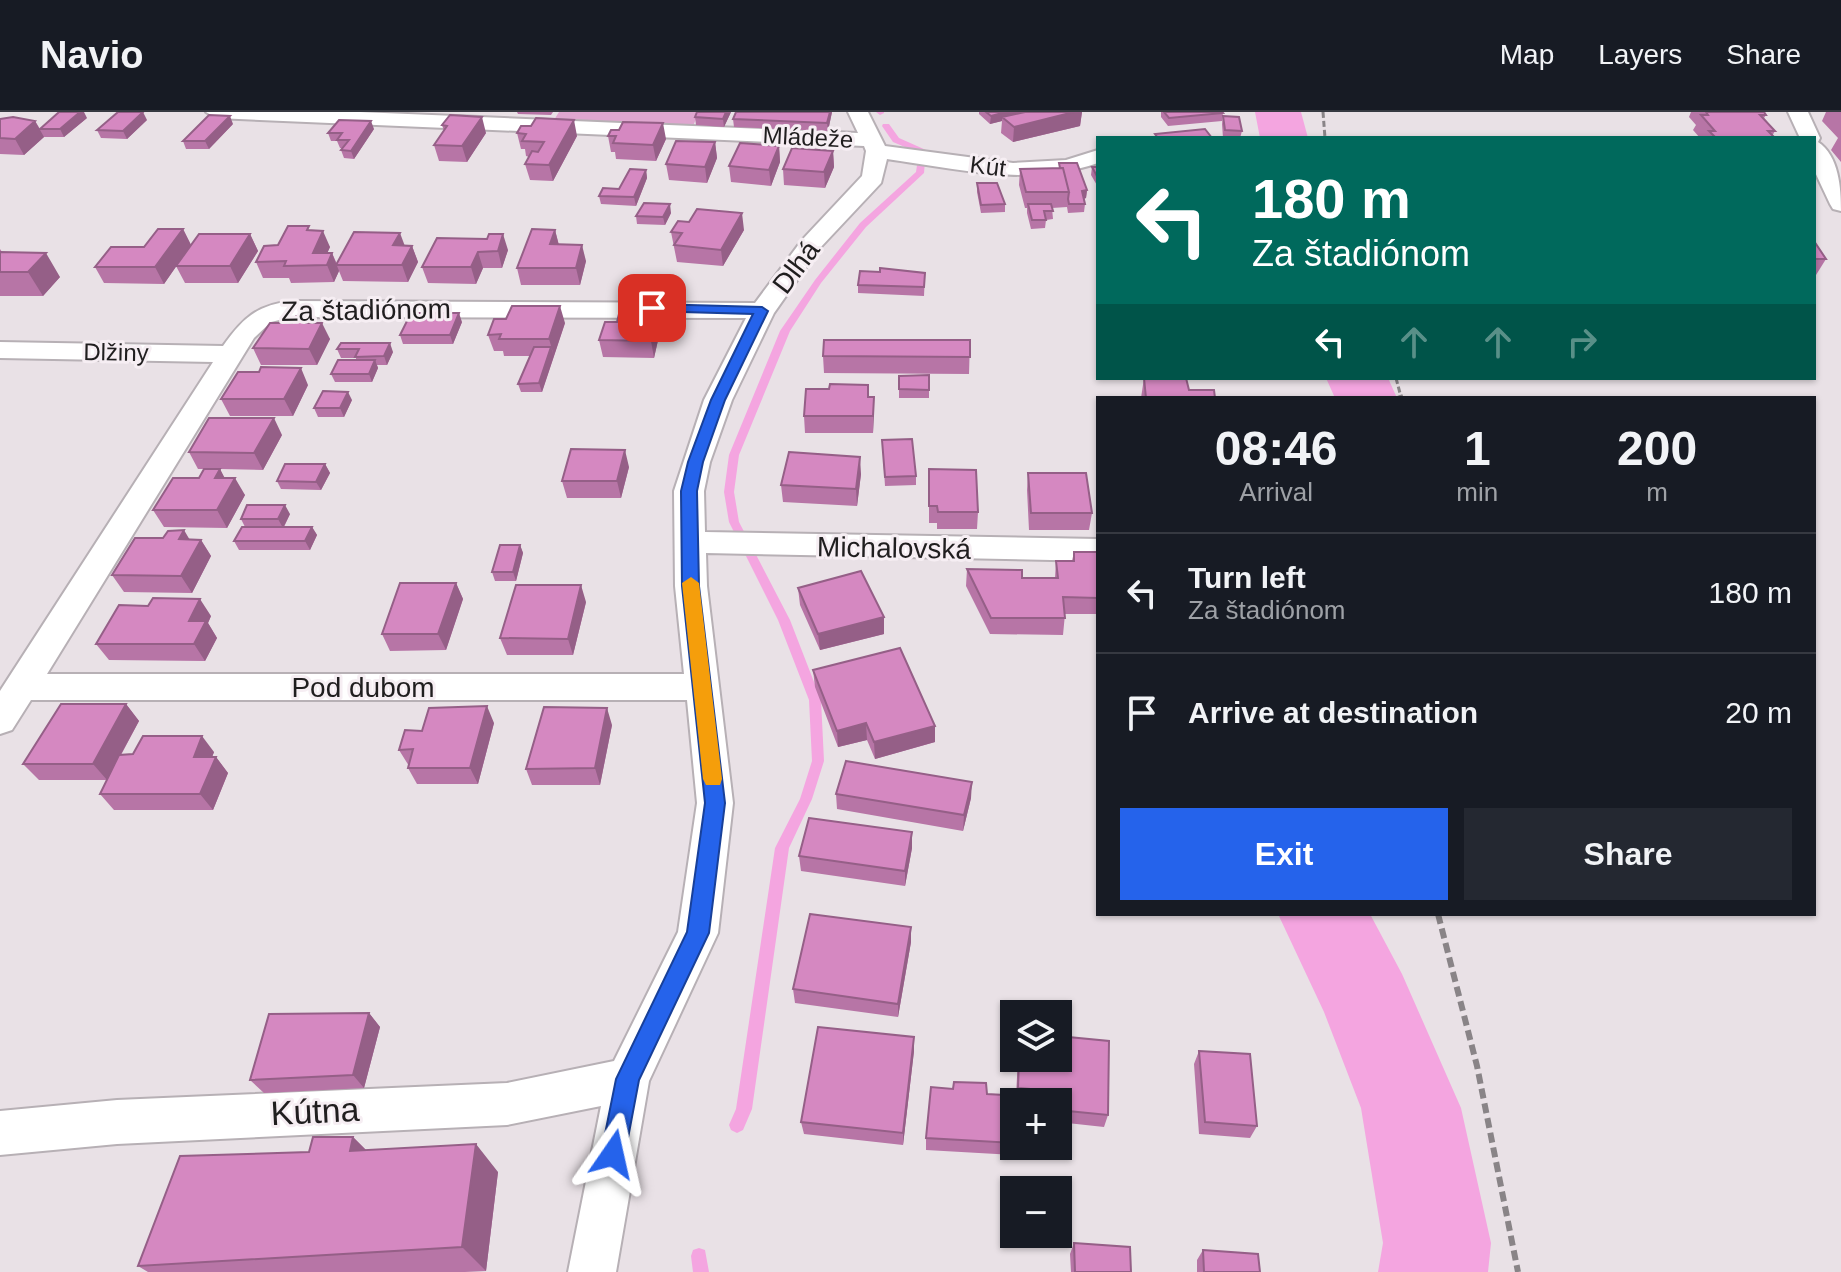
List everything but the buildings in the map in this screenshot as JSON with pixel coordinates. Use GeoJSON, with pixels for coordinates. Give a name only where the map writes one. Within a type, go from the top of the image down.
{"type":"FeatureCollection","features":[{"type":"Feature","properties":{"kind":"street","name":"Mládeže"},"geometry":{"type":"LineString","coordinates":[[216,112],[869,134]]}},
{"type":"Feature","properties":{"kind":"street"},"geometry":{"type":"LineString","coordinates":[[1798,112],[1809,136]]}},
{"type":"Feature","properties":{"kind":"street","name":"Kút"},"geometry":{"type":"LineString","coordinates":[[869,134],[925,156],[981,167],[1013,170],[1069,166],[1096,157]]}},
{"type":"Feature","properties":{"kind":"street","name":"Dlhá"},"geometry":{"type":"LineString","coordinates":[[592,1272],[628,1079],[698,933],[715,803],[691,586],[689,491],[696,462],[718,400],[762,311],[810,245],[873,178],[869,134]]}},
{"type":"Feature","properties":{"kind":"street"},"geometry":{"type":"LineString","coordinates":[[1816,151],[1841,204]]}},
{"type":"Feature","properties":{"kind":"street","name":"Za štadiónom"},"geometry":{"type":"LineString","coordinates":[[0,720],[231,354],[258,317],[278,310],[762,311]]}},
{"type":"Feature","properties":{"kind":"street","name":"Dlžiny"},"geometry":{"type":"LineString","coordinates":[[0,350],[231,354]]}},
{"type":"Feature","properties":{"kind":"street","name":"Michalovská"},"geometry":{"type":"LineString","coordinates":[[689,542],[1096,550]]}},
{"type":"Feature","properties":{"kind":"street","name":"Pod dubom"},"geometry":{"type":"LineString","coordinates":[[21,687],[704,687]]}},
{"type":"Feature","properties":{"kind":"street","name":"Kútna"},"geometry":{"type":"LineString","coordinates":[[0,1133],[220,1116],[507,1104],[628,1079]]}},
{"type":"Feature","properties":{"kind":"path"},"geometry":{"type":"LineString","coordinates":[[1323,112],[1325,136]]}},
{"type":"Feature","properties":{"kind":"path"},"geometry":{"type":"LineString","coordinates":[[1439,916],[1477,1066],[1518,1272]]}},
{"type":"Feature","properties":{"kind":"shaded area"},"geometry":{"type":"Polygon","coordinates":[[[559,112],[699,112],[693,126],[554,120],[559,112]]]}},
{"type":"Feature","properties":{"kind":"waterway"},"geometry":{"type":"LineString","coordinates":[[1278,112],[1284,136]]}},
{"type":"Feature","properties":{"kind":"waterway"},"geometry":{"type":"LineString","coordinates":[[737,1125],[744,1109],[782,848],[806,799],[818,761],[815,700],[784,620],[734,522],[729,492],[734,455],[785,331],[818,282],[863,225],[920,173],[923,152],[896,140],[886,126]]}},
{"type":"Feature","properties":{"kind":"waterway"},"geometry":{"type":"LineString","coordinates":[[1358,380],[1365,396]]}},
{"type":"Feature","properties":{"kind":"waterway"},"geometry":{"type":"LineString","coordinates":[[1324,916],[1368,1005],[1411,1108],[1437,1243],[1433,1272]]}},
{"type":"Feature","properties":{"kind":"waterway"},"geometry":{"type":"LineString","coordinates":[[699,1256],[701,1272]]}},
{"type":"Feature","properties":{"kind":"slow traffic"},"geometry":{"type":"LineString","coordinates":[[691,583],[713,779]]}},
{"type":"Feature","properties":{"kind":"route"},"geometry":{"type":"LineString","coordinates":[[613,1154],[628,1079],[698,933],[715,803],[691,586],[689,491],[718,400],[762,311],[652,308]]}}]}
